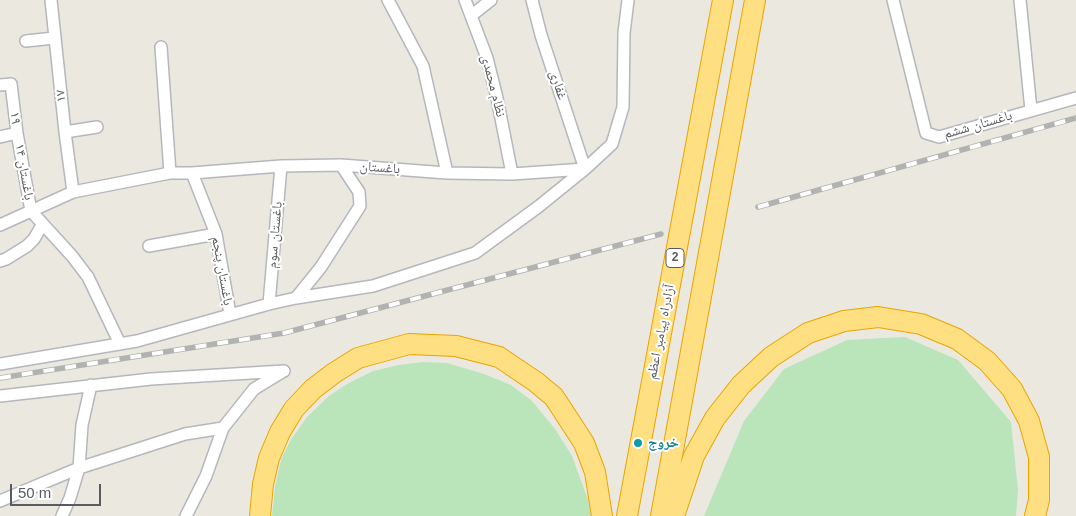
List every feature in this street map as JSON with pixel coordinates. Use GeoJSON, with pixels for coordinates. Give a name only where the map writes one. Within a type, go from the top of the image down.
{"type":"FeatureCollection","features":[{"type":"Feature","properties":{"kind":"highway","name":"آزادراه پیامبر اعظم"},"geometry":{"type":"LineString","coordinates":[[627,516],[723,0]]}},
{"type":"Feature","properties":{"kind":"highway"},"geometry":{"type":"LineString","coordinates":[[661,516],[755,0]]}},
{"type":"Feature","properties":{"kind":"highway"},"geometry":{"type":"LineString","coordinates":[[674,516],[694,456],[715,418],[742,385],[771,356],[808,333],[844,321],[878,317],[921,324],[957,339],[987,361],[1012,389],[1029,421],[1039,457],[1039,500],[1035,516]]}},
{"type":"Feature","properties":{"kind":"highway"},"geometry":{"type":"LineString","coordinates":[[260,516],[269,458],[280,432],[294,409],[313,389],[358,358],[409,344],[456,346],[499,357],[536,382],[554,397],[584,443],[594,472],[602,516]]}},
{"type":"Feature","properties":{"kind":"street","name":"۱۷"},"geometry":{"type":"LineString","coordinates":[[51,0],[64,132],[73,192]]}},
{"type":"Feature","properties":{"kind":"street"},"geometry":{"type":"LineString","coordinates":[[388,0],[422,66],[447,173]]}},
{"type":"Feature","properties":{"kind":"street","name":"نظام محمدی"},"geometry":{"type":"LineString","coordinates":[[465,0],[487,58],[512,174]]}},
{"type":"Feature","properties":{"kind":"street"},"geometry":{"type":"LineString","coordinates":[[472,15],[491,0]]}},
{"type":"Feature","properties":{"kind":"street","name":"غفاری"},"geometry":{"type":"LineString","coordinates":[[532,0],[541,35],[585,170]]}},
{"type":"Feature","properties":{"kind":"street","name":"باغستان ششم"},"geometry":{"type":"LineString","coordinates":[[893,0],[926,133],[939,137],[1076,98]]}},
{"type":"Feature","properties":{"kind":"street"},"geometry":{"type":"LineString","coordinates":[[1020,0],[1030,110]]}},
{"type":"Feature","properties":{"kind":"street"},"geometry":{"type":"LineString","coordinates":[[0,364],[136,341],[269,304],[373,286],[475,253],[585,170],[612,144],[623,107],[624,34],[627,1]]}},
{"type":"Feature","properties":{"kind":"street"},"geometry":{"type":"LineString","coordinates":[[26,41],[54,38]]}},
{"type":"Feature","properties":{"kind":"street"},"geometry":{"type":"LineString","coordinates":[[161,47],[170,172]]}},
{"type":"Feature","properties":{"kind":"street","name":"۱۹"},"geometry":{"type":"LineString","coordinates":[[0,85],[11,84],[17,133]]}},
{"type":"Feature","properties":{"kind":"street"},"geometry":{"type":"LineString","coordinates":[[64,132],[97,127]]}},
{"type":"Feature","properties":{"kind":"street"},"geometry":{"type":"LineString","coordinates":[[0,137],[17,133]]}},
{"type":"Feature","properties":{"kind":"street","name":"باغستان ۱۴"},"geometry":{"type":"LineString","coordinates":[[17,133],[31,211]]}},
{"type":"Feature","properties":{"kind":"street"},"geometry":{"type":"LineString","coordinates":[[296,298],[322,266],[360,206],[359,192],[340,165]]}},
{"type":"Feature","properties":{"kind":"street","name":"باغستان"},"geometry":{"type":"LineString","coordinates":[[0,225],[73,192],[170,172],[192,173],[281,166],[340,165],[447,173],[512,174],[585,170]]}},
{"type":"Feature","properties":{"kind":"street","name":"باغستان سوم"},"geometry":{"type":"LineString","coordinates":[[269,304],[281,166]]}},
{"type":"Feature","properties":{"kind":"street","name":"باغستان پنجم"},"geometry":{"type":"LineString","coordinates":[[192,173],[216,234],[230,314]]}},
{"type":"Feature","properties":{"kind":"street"},"geometry":{"type":"LineString","coordinates":[[31,211],[72,256],[88,277],[120,344]]}},
{"type":"Feature","properties":{"kind":"street"},"geometry":{"type":"LineString","coordinates":[[0,261],[26,246],[34,239],[42,225]]}},
{"type":"Feature","properties":{"kind":"street"},"geometry":{"type":"LineString","coordinates":[[149,246],[216,234]]}},
{"type":"Feature","properties":{"kind":"street"},"geometry":{"type":"LineString","coordinates":[[0,396],[92,385],[284,371],[254,389],[223,428],[206,476],[186,516]]}},
{"type":"Feature","properties":{"kind":"street"},"geometry":{"type":"LineString","coordinates":[[62,516],[70,498],[79,468],[82,425],[92,385]]}},
{"type":"Feature","properties":{"kind":"street"},"geometry":{"type":"LineString","coordinates":[[0,501],[79,468],[185,434],[223,428]]}},
{"type":"Feature","properties":{"kind":"green space"},"geometry":{"type":"Polygon","coordinates":[[[905,337],[958,360],[1011,422],[1018,490],[1016,516],[704,516],[744,421],[784,369],[847,340],[905,337]]]}},
{"type":"Feature","properties":{"kind":"green space"},"geometry":{"type":"Polygon","coordinates":[[[423,362],[447,363],[484,374],[511,385],[532,401],[555,429],[572,456],[588,500],[591,516],[272,516],[275,487],[281,460],[290,441],[307,417],[329,396],[347,384],[373,371],[423,362]]]}},
{"type":"Feature","properties":{"kind":"railway"},"geometry":{"type":"LineString","coordinates":[[758,207],[1076,118]]}},
{"type":"Feature","properties":{"kind":"railway"},"geometry":{"type":"LineString","coordinates":[[0,378],[284,333],[661,234]]}},
{"type":"Feature","properties":{"kind":"place","name":"خروج"},"geometry":{"type":"Point","coordinates":[638,443]}}]}
